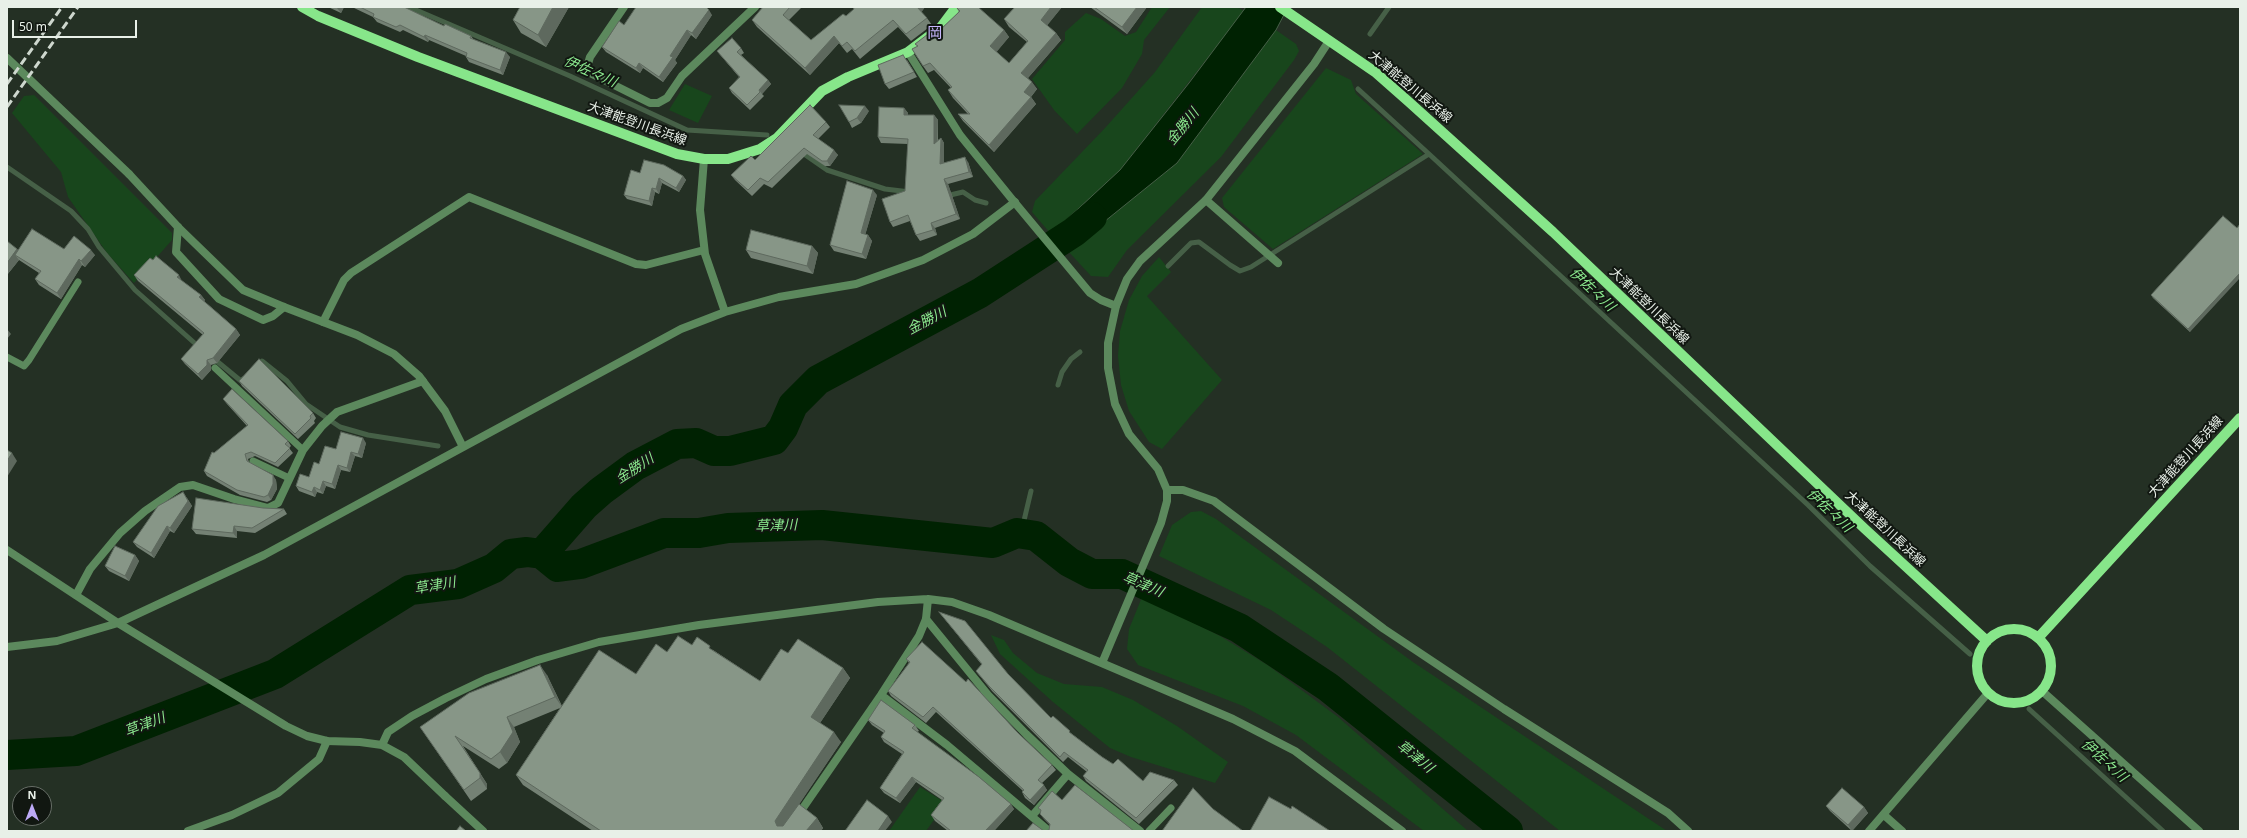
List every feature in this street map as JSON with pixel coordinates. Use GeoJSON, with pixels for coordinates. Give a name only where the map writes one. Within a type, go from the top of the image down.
{"type":"FeatureCollection","features":[{"type":"Feature","properties":{"kind":"main road","name":"大津能登川長浜線"},"geometry":{"type":"LineString","coordinates":[[302,7],[318,16],[418,58],[677,154],[704,159],[728,159],[760,149],[777,138],[822,91],[835,82],[908,52],[941,27],[956,7]]}},
{"type":"Feature","properties":{"kind":"main road","name":"大津能登川長浜線"},"geometry":{"type":"LineString","coordinates":[[1280,7],[1375,72],[1541,222],[1865,529],[1987,641]]}},
{"type":"Feature","properties":{"kind":"main road","name":"大津能登川長浜線"},"geometry":{"type":"LineString","coordinates":[[2038,638],[2240,418]]}},
{"type":"Feature","properties":{"kind":"main road"},"geometry":{"type":"LineString","coordinates":[[2012,630],[2029,632],[2038,638],[2046,647],[2050,658],[2051,670],[2048,682],[2042,691],[2021,703],[2004,701],[1988,693],[1981,684],[1977,673],[1979,656],[1987,641],[1996,634],[2012,630]]}},
{"type":"Feature","properties":{"kind":"street"},"geometry":{"type":"LineString","coordinates":[[624,7],[590,57],[587,67],[592,74],[650,103],[658,103],[667,98],[682,76],[755,7]]}},
{"type":"Feature","properties":{"kind":"street"},"geometry":{"type":"LineString","coordinates":[[1102,663],[1161,523],[1168,501],[1167,490],[1158,469],[1129,434],[1115,404],[1108,368],[1108,343],[1116,306],[1127,279],[1140,261],[1206,200],[1314,64],[1329,41]]}},
{"type":"Feature","properties":{"kind":"street"},"geometry":{"type":"LineString","coordinates":[[908,52],[960,135],[1020,209],[1082,284],[1101,300],[1116,306]]}},
{"type":"Feature","properties":{"kind":"street"},"geometry":{"type":"LineString","coordinates":[[7,58],[129,174],[178,227],[243,290],[377,344],[394,354],[423,382],[445,411],[463,447]]}},
{"type":"Feature","properties":{"kind":"street"},"geometry":{"type":"LineString","coordinates":[[704,159],[700,210],[704,250],[725,312]]}},
{"type":"Feature","properties":{"kind":"street"},"geometry":{"type":"LineString","coordinates":[[323,322],[344,280],[351,274],[469,197],[636,264],[646,265],[704,250]]}},
{"type":"Feature","properties":{"kind":"street"},"geometry":{"type":"LineString","coordinates":[[1206,200],[1278,263]]}},
{"type":"Feature","properties":{"kind":"street"},"geometry":{"type":"LineString","coordinates":[[7,647],[57,641],[118,622],[264,555],[668,336],[725,312],[779,297],[856,284],[923,260],[973,234],[1015,202]]}},
{"type":"Feature","properties":{"kind":"street"},"geometry":{"type":"LineString","coordinates":[[178,227],[176,252],[219,299],[263,320],[273,316],[284,307]]}},
{"type":"Feature","properties":{"kind":"street"},"geometry":{"type":"LineString","coordinates":[[76,595],[90,569],[120,533],[145,511],[180,487],[193,485],[234,500],[268,508],[278,503],[302,450],[322,426],[337,412],[423,382]]}},
{"type":"Feature","properties":{"kind":"street"},"geometry":{"type":"LineString","coordinates":[[1167,490],[1183,490],[1214,501],[1384,630],[1504,709],[1668,813],[1688,831]]}},
{"type":"Feature","properties":{"kind":"street"},"geometry":{"type":"LineString","coordinates":[[7,550],[118,622],[286,726],[307,736],[327,741],[360,742],[382,745],[404,757],[483,831]]}},
{"type":"Feature","properties":{"kind":"street"},"geometry":{"type":"LineString","coordinates":[[787,831],[881,695],[919,636],[926,619],[928,599]]}},
{"type":"Feature","properties":{"kind":"street"},"geometry":{"type":"LineString","coordinates":[[382,745],[388,732],[412,716],[486,679],[538,660],[599,642],[699,625],[878,602],[928,599],[952,602],[989,615],[1233,719],[1295,750],[1402,831]]}},
{"type":"Feature","properties":{"kind":"street"},"geometry":{"type":"LineString","coordinates":[[926,619],[988,695],[1068,774],[1140,831]]}},
{"type":"Feature","properties":{"kind":"street"},"geometry":{"type":"LineString","coordinates":[[2042,691],[2199,831]]}},
{"type":"Feature","properties":{"kind":"street"},"geometry":{"type":"LineString","coordinates":[[1869,831],[1988,693]]}},
{"type":"Feature","properties":{"kind":"street"},"geometry":{"type":"LineString","coordinates":[[881,695],[947,745],[1049,831]]}},
{"type":"Feature","properties":{"kind":"street"},"geometry":{"type":"LineString","coordinates":[[188,831],[232,815],[278,793],[318,759],[327,741]]}},
{"type":"Feature","properties":{"kind":"street"},"geometry":{"type":"LineString","coordinates":[[1032,816],[1068,774]]}},
{"type":"Feature","properties":{"kind":"street"},"geometry":{"type":"LineString","coordinates":[[1884,815],[1902,831]]}},
{"type":"Feature","properties":{"kind":"lane"},"geometry":{"type":"LineString","coordinates":[[7,357],[24,366],[78,282]]}},
{"type":"Feature","properties":{"kind":"lane"},"geometry":{"type":"LineString","coordinates":[[215,368],[302,450]]}},
{"type":"Feature","properties":{"kind":"lane"},"geometry":{"type":"LineString","coordinates":[[253,461],[289,478]]}},
{"type":"Feature","properties":{"kind":"lane"},"geometry":{"type":"LineString","coordinates":[[1149,831],[1171,808]]}},
{"type":"Feature","properties":{"kind":"shaded area"},"geometry":{"type":"Polygon","coordinates":[[[1152,7],[1170,7],[1144,40],[1142,54],[1122,88],[1077,134],[1054,110],[1032,79],[1065,40],[1065,32],[1086,13],[1101,19],[1125,36],[1136,32],[1152,7]]]}},
{"type":"Feature","properties":{"kind":"shaded area"},"geometry":{"type":"Polygon","coordinates":[[[1202,7],[1237,7],[1244,11],[1120,170],[1051,234],[1032,212],[1035,201],[1105,128],[1155,72],[1202,7]]]}},
{"type":"Feature","properties":{"kind":"shaded area"},"geometry":{"type":"Polygon","coordinates":[[[1276,30],[1296,44],[1299,51],[1294,60],[1221,157],[1127,250],[1108,277],[1091,276],[1068,251],[1177,163],[1276,30]]]}},
{"type":"Feature","properties":{"kind":"shaded area"},"geometry":{"type":"Polygon","coordinates":[[[1326,68],[1351,80],[1356,94],[1423,154],[1273,249],[1224,207],[1222,198],[1326,68]]]}},
{"type":"Feature","properties":{"kind":"shaded area"},"geometry":{"type":"Polygon","coordinates":[[[685,84],[712,96],[698,123],[669,110],[685,84]]]}},
{"type":"Feature","properties":{"kind":"shaded area"},"geometry":{"type":"Polygon","coordinates":[[[34,95],[172,233],[172,240],[134,283],[107,253],[68,197],[61,172],[12,113],[24,96],[34,95]]]}},
{"type":"Feature","properties":{"kind":"shaded area"},"geometry":{"type":"Polygon","coordinates":[[[1159,257],[1171,272],[1147,296],[1222,380],[1162,449],[1149,442],[1129,411],[1121,385],[1118,356],[1120,331],[1129,300],[1142,276],[1159,257]]]}},
{"type":"Feature","properties":{"kind":"shaded area"},"geometry":{"type":"Polygon","coordinates":[[[1201,511],[1216,519],[1413,662],[1667,831],[1560,831],[1327,647],[1271,610],[1159,556],[1172,525],[1191,512],[1201,511]]]}},
{"type":"Feature","properties":{"kind":"shaded area"},"geometry":{"type":"Polygon","coordinates":[[[1142,597],[1220,636],[1269,666],[1338,717],[1468,831],[1424,831],[1296,735],[1243,706],[1138,665],[1127,649],[1129,629],[1142,597]]]}},
{"type":"Feature","properties":{"kind":"shaded area"},"geometry":{"type":"Polygon","coordinates":[[[991,635],[1004,640],[1013,653],[1037,673],[1064,684],[1102,687],[1133,700],[1177,726],[1228,762],[1215,783],[1131,757],[1110,748],[1053,702],[1000,654],[991,635]]]}},
{"type":"Feature","properties":{"kind":"shaded area"},"geometry":{"type":"Polygon","coordinates":[[[920,787],[946,803],[926,831],[889,831],[920,787]]]}},
{"type":"Feature","properties":{"kind":"water"},"geometry":{"type":"Polygon","coordinates":[[[1246,7],[1288,7],[1276,30],[1177,163],[1068,251],[1051,234],[1120,170],[1189,83],[1246,7]]]}},
{"type":"Feature","properties":{"kind":"building"},"geometry":{"type":"Polygon","coordinates":[[[360,7],[404,7],[444,26],[445,24],[471,36],[470,38],[506,52],[500,70],[466,57],[467,53],[425,35],[424,37],[400,25],[396,27],[373,17],[374,14],[360,7]]]}},
{"type":"Feature","properties":{"kind":"building"},"geometry":{"type":"Polygon","coordinates":[[[520,7],[553,7],[538,35],[513,20],[520,7]]]}},
{"type":"Feature","properties":{"kind":"building"},"geometry":{"type":"Polygon","coordinates":[[[636,7],[706,7],[709,10],[692,33],[687,30],[670,56],[673,57],[659,77],[639,63],[636,68],[602,47],[619,21],[624,25],[636,7]]]}},
{"type":"Feature","properties":{"kind":"building"},"geometry":{"type":"Polygon","coordinates":[[[763,7],[790,7],[783,15],[811,40],[843,14],[846,16],[854,9],[853,7],[917,7],[927,18],[906,34],[893,20],[855,51],[847,42],[842,46],[834,36],[805,68],[752,20],[763,7]]]}},
{"type":"Feature","properties":{"kind":"building"},"geometry":{"type":"Polygon","coordinates":[[[956,7],[978,7],[1004,30],[990,46],[1009,63],[1028,41],[1004,19],[1015,7],[1051,7],[1041,20],[1056,33],[1021,73],[1032,82],[1024,92],[1031,97],[989,145],[958,114],[970,114],[948,90],[952,87],[930,63],[923,66],[912,49],[918,46],[915,44],[936,28],[939,31],[960,11],[956,7]]]}},
{"type":"Feature","properties":{"kind":"building"},"geometry":{"type":"Polygon","coordinates":[[[1094,7],[1137,7],[1122,27],[1094,7]]]}},
{"type":"Feature","properties":{"kind":"building"},"geometry":{"type":"Polygon","coordinates":[[[732,38],[741,48],[737,52],[768,80],[759,90],[760,92],[747,105],[729,88],[740,77],[717,51],[732,38]]]}},
{"type":"Feature","properties":{"kind":"building"},"geometry":{"type":"Polygon","coordinates":[[[903,55],[914,72],[885,84],[878,65],[903,55]]]}},
{"type":"Feature","properties":{"kind":"building"},"geometry":{"type":"Polygon","coordinates":[[[810,105],[826,122],[813,135],[834,150],[827,161],[822,161],[804,148],[768,182],[760,178],[748,190],[731,175],[751,156],[755,160],[810,105]]]}},
{"type":"Feature","properties":{"kind":"building"},"geometry":{"type":"Polygon","coordinates":[[[839,105],[865,106],[857,118],[849,122],[839,105]]]}},
{"type":"Feature","properties":{"kind":"building"},"geometry":{"type":"Polygon","coordinates":[[[879,107],[904,108],[904,115],[934,115],[934,144],[941,138],[940,164],[965,157],[969,172],[944,179],[956,214],[931,223],[933,230],[916,235],[908,215],[890,222],[882,199],[905,191],[908,139],[878,137],[879,107]]]}},
{"type":"Feature","properties":{"kind":"building"},"geometry":{"type":"Polygon","coordinates":[[[644,160],[664,165],[683,176],[676,188],[659,178],[656,189],[652,188],[649,201],[624,195],[631,170],[640,173],[644,160]]]}},
{"type":"Feature","properties":{"kind":"building"},"geometry":{"type":"Polygon","coordinates":[[[847,181],[873,190],[861,233],[868,235],[862,254],[830,245],[847,181]]]}},
{"type":"Feature","properties":{"kind":"building"},"geometry":{"type":"Polygon","coordinates":[[[2223,216],[2237,228],[2240,224],[2240,273],[2188,329],[2151,295],[2223,216]]]}},
{"type":"Feature","properties":{"kind":"building"},"geometry":{"type":"Polygon","coordinates":[[[32,229],[64,249],[74,236],[91,250],[81,261],[79,259],[57,293],[35,279],[41,271],[15,255],[32,229]]]}},
{"type":"Feature","properties":{"kind":"building"},"geometry":{"type":"Polygon","coordinates":[[[751,230],[812,246],[807,266],[746,250],[751,230]]]}},
{"type":"Feature","properties":{"kind":"building"},"geometry":{"type":"Polygon","coordinates":[[[7,241],[17,249],[7,263],[7,241]]]}},
{"type":"Feature","properties":{"kind":"building"},"geometry":{"type":"Polygon","coordinates":[[[156,256],[179,275],[177,277],[201,295],[199,297],[236,329],[213,358],[207,360],[207,365],[198,374],[181,359],[204,333],[134,275],[150,258],[153,260],[156,256]]]}},
{"type":"Feature","properties":{"kind":"building"},"geometry":{"type":"Polygon","coordinates":[[[259,359],[313,413],[310,416],[311,418],[295,434],[239,381],[259,359]]]}},
{"type":"Feature","properties":{"kind":"building"},"geometry":{"type":"Polygon","coordinates":[[[232,389],[288,441],[285,444],[290,448],[275,463],[251,452],[245,454],[247,461],[273,475],[273,484],[268,495],[264,497],[237,490],[204,471],[212,452],[214,453],[248,425],[223,399],[232,389]]]}},
{"type":"Feature","properties":{"kind":"building"},"geometry":{"type":"Polygon","coordinates":[[[341,432],[363,438],[358,454],[351,452],[347,468],[338,465],[332,484],[323,481],[320,490],[314,487],[312,492],[296,486],[300,474],[309,477],[314,462],[319,464],[325,446],[336,449],[341,432]]]}},
{"type":"Feature","properties":{"kind":"building"},"geometry":{"type":"Polygon","coordinates":[[[7,450],[12,453],[7,461],[7,450]]]}},
{"type":"Feature","properties":{"kind":"building"},"geometry":{"type":"Polygon","coordinates":[[[183,492],[188,501],[170,528],[167,526],[151,553],[133,542],[158,506],[183,492]]]}},
{"type":"Feature","properties":{"kind":"building"},"geometry":{"type":"Polygon","coordinates":[[[196,498],[263,508],[284,509],[252,528],[234,526],[233,533],[192,529],[196,498]]]}},
{"type":"Feature","properties":{"kind":"building"},"geometry":{"type":"Polygon","coordinates":[[[115,546],[135,555],[125,576],[105,566],[115,546]]]}},
{"type":"Feature","properties":{"kind":"building"},"geometry":{"type":"Polygon","coordinates":[[[939,612],[965,621],[1008,674],[1051,718],[1053,716],[1070,731],[1069,732],[1102,757],[1113,764],[1118,759],[1143,781],[1150,772],[1174,780],[1136,818],[1083,776],[1088,770],[1064,752],[1060,757],[989,686],[976,671],[982,664],[939,612]]]}},
{"type":"Feature","properties":{"kind":"building"},"geometry":{"type":"Polygon","coordinates":[[[678,636],[692,645],[697,637],[710,646],[709,648],[760,681],[781,649],[788,653],[798,639],[843,668],[811,717],[834,732],[775,821],[777,826],[783,826],[799,804],[817,818],[806,831],[601,831],[516,775],[599,650],[636,674],[656,644],[667,652],[678,636]]]}},
{"type":"Feature","properties":{"kind":"building"},"geometry":{"type":"Polygon","coordinates":[[[922,642],[966,682],[968,679],[1018,733],[1052,765],[1038,780],[1044,785],[1030,800],[1022,792],[1024,790],[933,707],[923,717],[888,691],[910,662],[906,659],[922,642]]]}},
{"type":"Feature","properties":{"kind":"building"},"geometry":{"type":"Polygon","coordinates":[[[540,665],[555,697],[507,717],[513,732],[500,752],[491,759],[455,736],[480,773],[480,778],[464,790],[420,727],[469,693],[540,665]]]}},
{"type":"Feature","properties":{"kind":"building"},"geometry":{"type":"Polygon","coordinates":[[[881,700],[915,725],[912,728],[979,777],[1011,804],[986,830],[987,831],[951,831],[931,815],[944,798],[912,777],[896,798],[880,788],[904,752],[881,737],[885,731],[868,720],[881,700]]]}},
{"type":"Feature","properties":{"kind":"building"},"geometry":{"type":"Polygon","coordinates":[[[1075,785],[1134,831],[1044,831],[1049,830],[1050,824],[1040,814],[1041,810],[1038,808],[1052,791],[1062,800],[1075,785]]]}},
{"type":"Feature","properties":{"kind":"building"},"geometry":{"type":"Polygon","coordinates":[[[1193,788],[1213,809],[1243,831],[1162,831],[1193,788]]]}},
{"type":"Feature","properties":{"kind":"building"},"geometry":{"type":"Polygon","coordinates":[[[1842,788],[1864,807],[1848,825],[1826,806],[1842,788]]]}},
{"type":"Feature","properties":{"kind":"building"},"geometry":{"type":"Polygon","coordinates":[[[1269,797],[1291,809],[1292,806],[1330,831],[1250,831],[1269,797]]]}},
{"type":"Feature","properties":{"kind":"building"},"geometry":{"type":"Polygon","coordinates":[[[867,800],[888,816],[878,831],[845,831],[867,800]]]}},
{"type":"Feature","properties":{"kind":"building"},"geometry":{"type":"Polygon","coordinates":[[[1033,823],[1044,831],[1026,831],[1033,823]]]}},
{"type":"Feature","properties":{"kind":"building"},"geometry":{"type":"Polygon","coordinates":[[[460,826],[466,831],[456,831],[460,826]]]}},
{"type":"Feature","properties":{"kind":"waterway","name":"伊佐々川"},"geometry":{"type":"LineString","coordinates":[[409,7],[570,76],[687,130],[767,135]]}},
{"type":"Feature","properties":{"kind":"waterway"},"geometry":{"type":"LineString","coordinates":[[1370,34],[1389,7]]}},
{"type":"Feature","properties":{"kind":"waterway"},"geometry":{"type":"LineString","coordinates":[[1358,89],[1429,154]]}},
{"type":"Feature","properties":{"kind":"waterway","name":"伊佐々川"},"geometry":{"type":"LineString","coordinates":[[801,152],[827,170],[885,189],[910,192]]}},
{"type":"Feature","properties":{"kind":"waterway","name":"伊佐々川"},"geometry":{"type":"LineString","coordinates":[[1168,266],[1191,243],[1199,242],[1240,271],[1251,267],[1429,154],[1808,505],[1870,566],[1970,654]]}},
{"type":"Feature","properties":{"kind":"waterway"},"geometry":{"type":"LineString","coordinates":[[7,167],[71,211],[88,229],[99,247],[135,290],[199,347]]}},
{"type":"Feature","properties":{"kind":"waterway","name":"伊佐々川"},"geometry":{"type":"LineString","coordinates":[[946,196],[963,192],[975,200],[986,203]]}},
{"type":"Feature","properties":{"kind":"waterway","name":"金勝川"},"geometry":{"type":"LineString","coordinates":[[542,554],[584,506],[601,491],[635,466],[677,444],[696,443],[714,451],[730,451],[774,440],[783,428],[793,405],[818,380],[980,293],[1074,232],[1092,217]]}},
{"type":"Feature","properties":{"kind":"waterway","name":"伊佐々川"},"geometry":{"type":"LineString","coordinates":[[1058,385],[1062,372],[1071,359],[1080,352]]}},
{"type":"Feature","properties":{"kind":"waterway"},"geometry":{"type":"LineString","coordinates":[[213,358],[241,381],[243,379]]}},
{"type":"Feature","properties":{"kind":"waterway"},"geometry":{"type":"LineString","coordinates":[[256,367],[262,361],[287,381],[306,404],[340,427],[368,435],[438,446]]}},
{"type":"Feature","properties":{"kind":"waterway","name":"伊佐々川"},"geometry":{"type":"LineString","coordinates":[[1017,533],[1022,529],[1031,491]]}},
{"type":"Feature","properties":{"kind":"waterway","name":"草津川"},"geometry":{"type":"LineString","coordinates":[[7,755],[76,751],[275,674],[410,590],[458,584],[494,568],[511,554],[527,552],[542,554],[558,567],[581,564],[664,533],[699,533],[728,528],[822,525],[993,543],[1017,533],[1036,536],[1069,562],[1092,574],[1122,574],[1239,628],[1328,687],[1508,831]]}},
{"type":"Feature","properties":{"kind":"waterway","name":"伊佐々川"},"geometry":{"type":"LineString","coordinates":[[2029,709],[2163,831]]}},
{"type":"Feature","properties":{"kind":"railway"},"geometry":{"type":"LineString","coordinates":[[7,84],[62,7]]}},
{"type":"Feature","properties":{"kind":"railway"},"geometry":{"type":"LineString","coordinates":[[7,107],[78,7]]}},
{"type":"Feature","properties":{"kind":"district","name":"岡"},"geometry":{"type":"Point","coordinates":[935,34]}}]}
